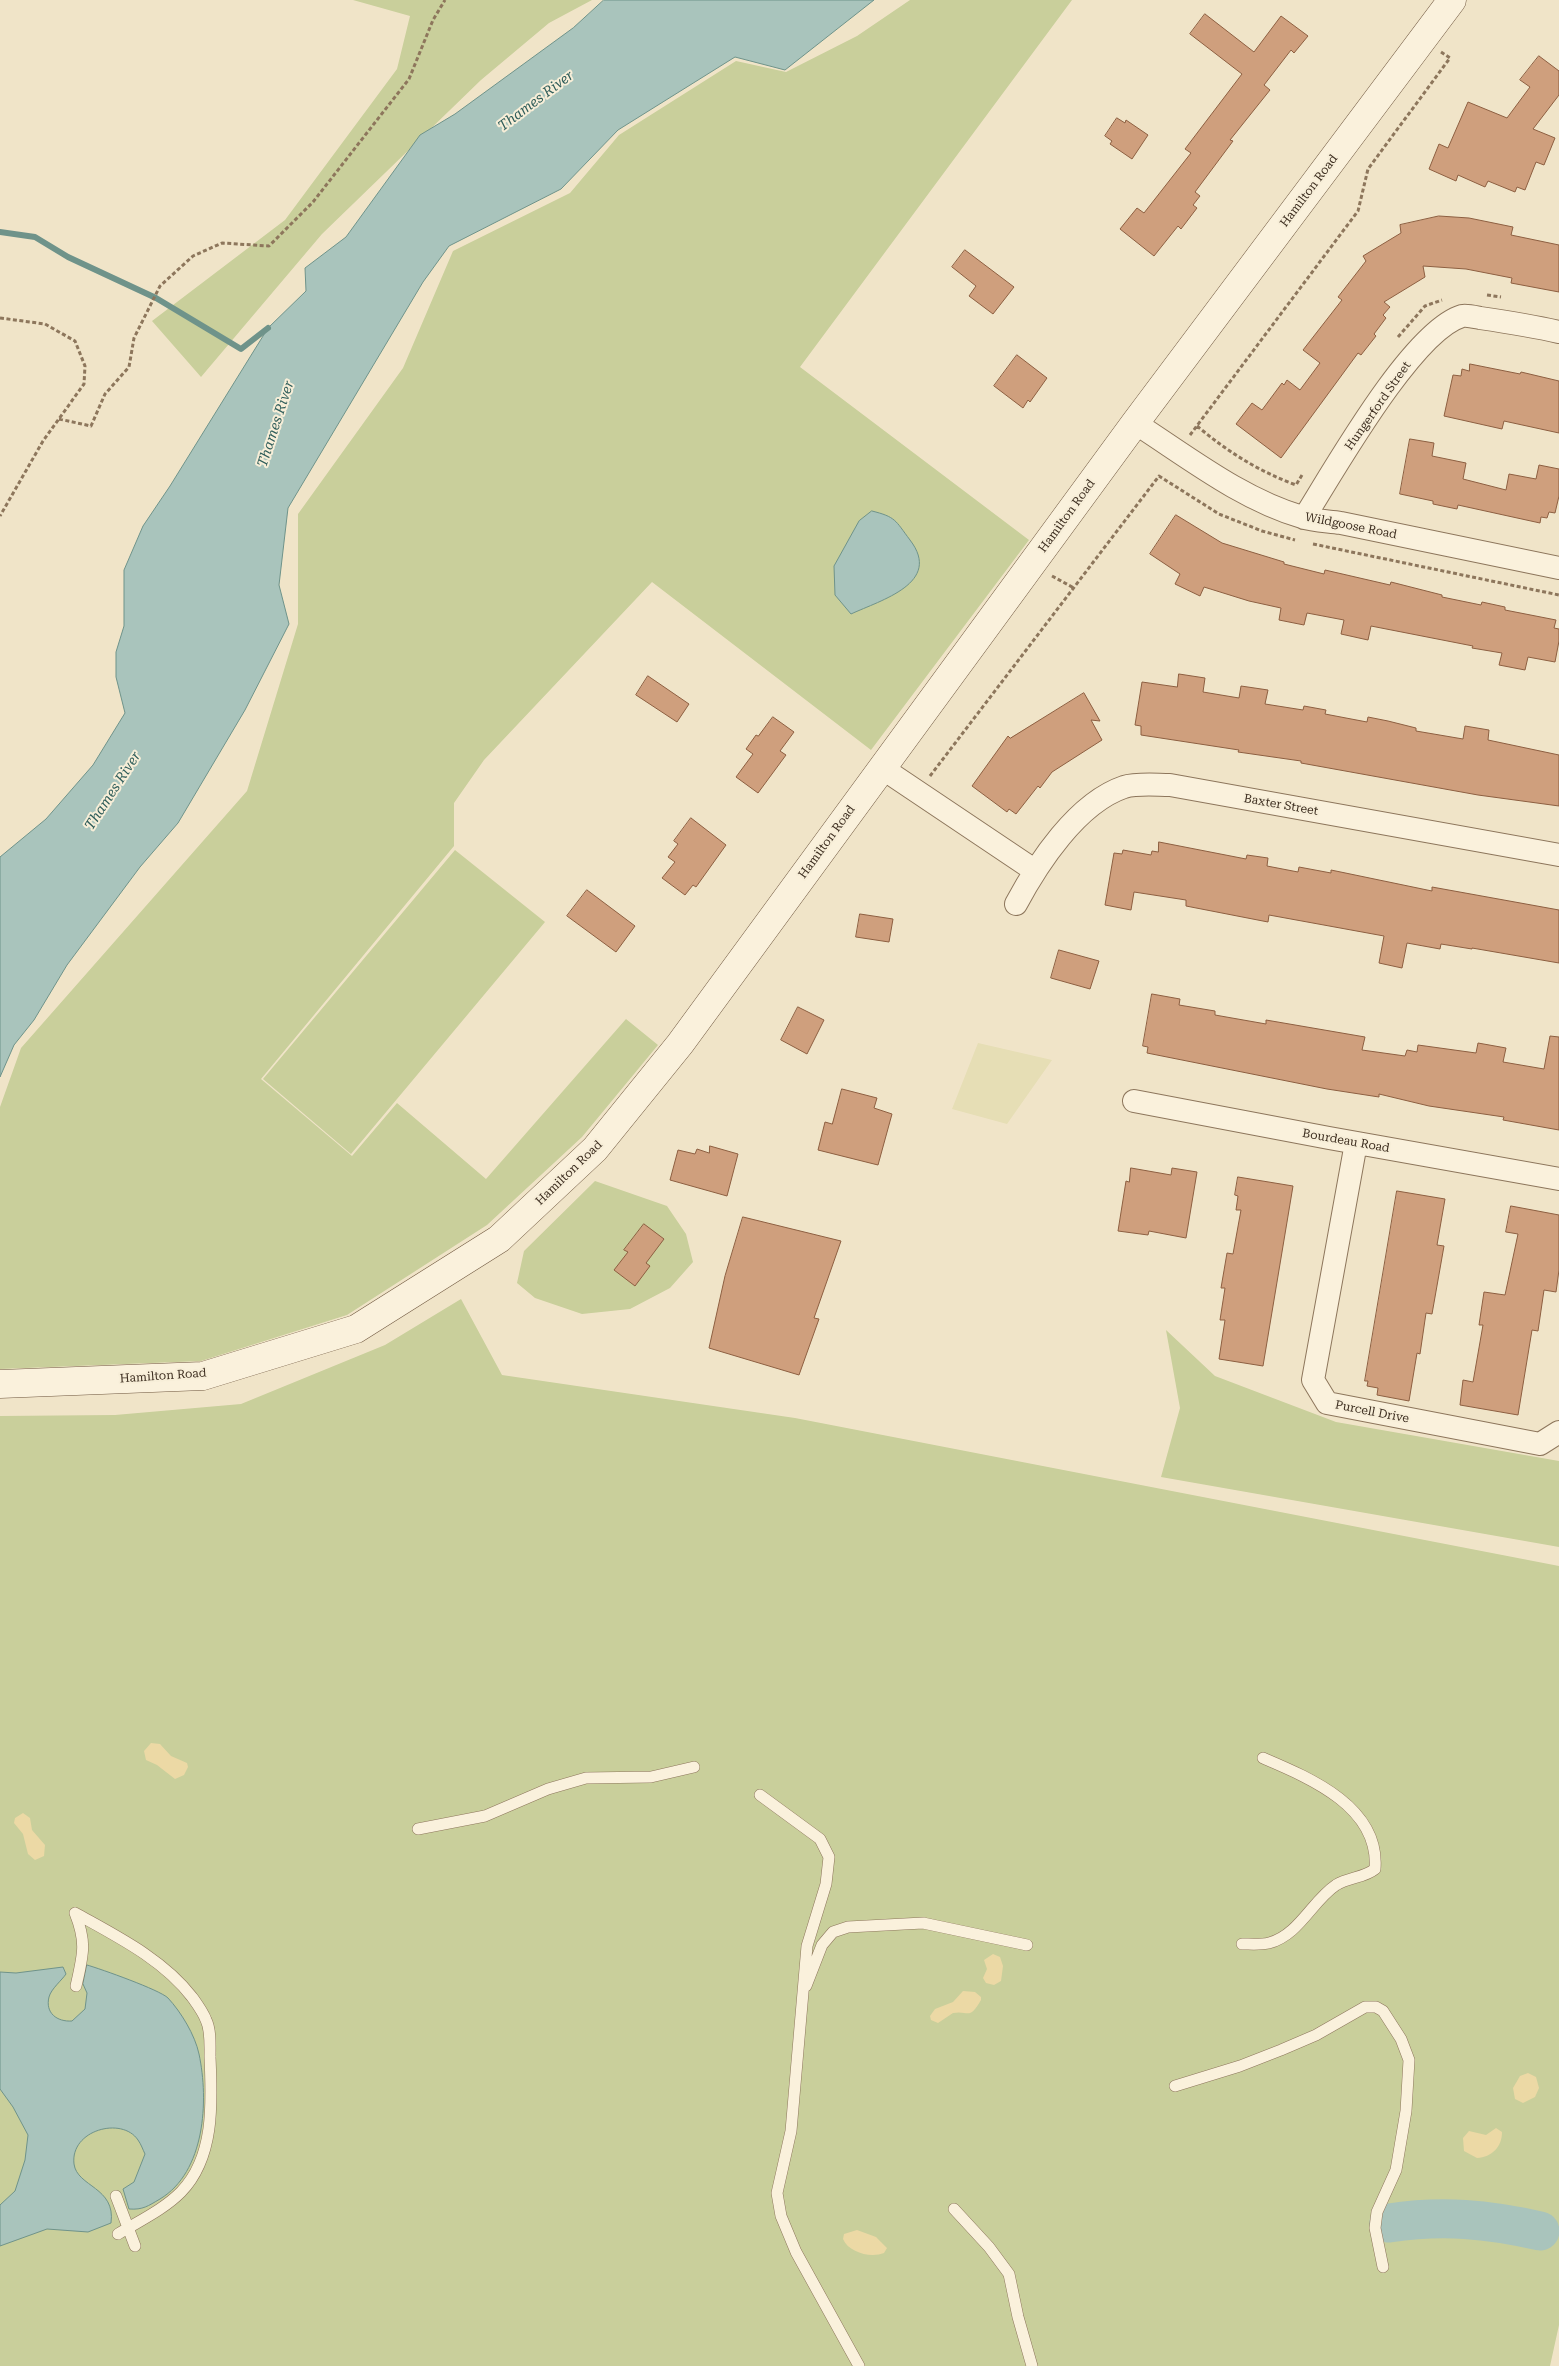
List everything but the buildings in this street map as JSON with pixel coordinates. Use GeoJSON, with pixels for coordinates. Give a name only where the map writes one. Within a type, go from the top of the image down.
{"type":"FeatureCollection","features":[{"type":"Feature","properties":{"kind":"main road","name":"Hamilton Road"},"geometry":{"type":"LineString","coordinates":[[0,1384],[203,1376],[356,1329],[499,1240],[601,1142],[680,1044],[1135,423],[1452,0]]}},
{"type":"Feature","properties":{"kind":"street","name":"Hungerford Street"},"geometry":{"type":"LineString","coordinates":[[1304,518],[1382,395],[1412,356],[1436,332],[1462,316],[1520,323],[1559,332]]}},
{"type":"Feature","properties":{"kind":"street","name":"Wildgoose Road"},"geometry":{"type":"LineString","coordinates":[[1135,423],[1233,486],[1274,507],[1304,518],[1340,523],[1559,568]]}},
{"type":"Feature","properties":{"kind":"street"},"geometry":{"type":"LineString","coordinates":[[882,768],[1034,870]]}},
{"type":"Feature","properties":{"kind":"street","name":"Baxter Street"},"geometry":{"type":"LineString","coordinates":[[1016,904],[1034,870],[1065,833],[1096,802],[1125,787],[1170,785],[1559,855]]}},
{"type":"Feature","properties":{"kind":"street","name":"Bourdeau Road"},"geometry":{"type":"LineString","coordinates":[[1134,1100],[1356,1143],[1559,1179]]}},
{"type":"Feature","properties":{"kind":"street","name":"Purcell Drive"},"geometry":{"type":"LineString","coordinates":[[1356,1143],[1313,1380],[1327,1403],[1540,1444],[1559,1432]]}},
{"type":"Feature","properties":{"kind":"lane"},"geometry":{"type":"LineString","coordinates":[[1242,1944],[1268,1943],[1285,1936],[1338,1883],[1369,1875],[1376,1869],[1376,1858],[1370,1838],[1361,1818],[1354,1809],[1314,1780],[1263,1758]]}},
{"type":"Feature","properties":{"kind":"lane"},"geometry":{"type":"LineString","coordinates":[[418,1829],[485,1816],[548,1789],[586,1778],[651,1777],[694,1766]]}},
{"type":"Feature","properties":{"kind":"lane"},"geometry":{"type":"LineString","coordinates":[[760,1795],[820,1839],[829,1857],[826,1884],[807,1946],[801,1997],[791,2131],[777,2193],[781,2216],[796,2252],[859,2366]]}},
{"type":"Feature","properties":{"kind":"lane"},"geometry":{"type":"LineString","coordinates":[[76,1986],[84,1954],[83,1933],[75,1913],[150,1958],[191,1996],[207,2021],[212,2087],[210,2124],[205,2147],[194,2172],[182,2190],[164,2207],[123,2231]]}},
{"type":"Feature","properties":{"kind":"lane"},"geometry":{"type":"LineString","coordinates":[[801,1997],[822,1944],[833,1932],[848,1927],[924,1923],[1027,1945]]}},
{"type":"Feature","properties":{"kind":"lane"},"geometry":{"type":"LineString","coordinates":[[1175,2086],[1240,2066],[1299,2043],[1365,2007],[1376,2007],[1383,2011],[1401,2039],[1409,2060],[1406,2111],[1396,2170],[1377,2212],[1375,2228],[1384,2267]]}},
{"type":"Feature","properties":{"kind":"lane"},"geometry":{"type":"LineString","coordinates":[[116,2196],[123,2231],[135,2246]]}},
{"type":"Feature","properties":{"kind":"lane"},"geometry":{"type":"LineString","coordinates":[[954,2209],[1009,2274],[1032,2366]]}},
{"type":"Feature","properties":{"kind":"path"},"geometry":{"type":"LineString","coordinates":[[59,419],[91,426],[105,394],[129,367],[134,338],[160,286],[193,256],[222,243],[269,246],[313,202],[409,80],[433,20],[444,0]]}},
{"type":"Feature","properties":{"kind":"path"},"geometry":{"type":"LineString","coordinates":[[1197,426],[1358,211],[1368,169],[1450,58],[1423,39]]}},
{"type":"Feature","properties":{"kind":"path"},"geometry":{"type":"LineString","coordinates":[[0,318],[46,324],[75,341],[85,366],[84,384],[43,441],[0,516]]}},
{"type":"Feature","properties":{"kind":"path"},"geometry":{"type":"LineString","coordinates":[[917,792],[1159,476],[1219,514],[1262,532],[1302,541]]}},
{"type":"Feature","properties":{"kind":"path"},"geometry":{"type":"LineString","coordinates":[[1311,543],[1559,595]]}},
{"type":"Feature","properties":{"kind":"shaded area"},"geometry":{"type":"Polygon","coordinates":[[[978,1043],[1052,1060],[1007,1124],[952,1109],[978,1043]]]}},
{"type":"Feature","properties":{"kind":"green space"},"geometry":{"type":"Polygon","coordinates":[[[353,0],[592,0],[549,23],[481,80],[322,234],[201,377],[152,321],[285,220],[397,69],[410,16],[353,0]]]}},
{"type":"Feature","properties":{"kind":"green space"},"geometry":{"type":"Polygon","coordinates":[[[910,0],[1072,0],[800,367],[1029,540],[871,750],[652,582],[484,760],[454,803],[454,846],[261,1079],[352,1156],[397,1103],[486,1179],[626,1019],[658,1045],[582,1137],[487,1225],[347,1315],[201,1361],[0,1369],[0,1107],[21,1048],[247,791],[298,624],[298,514],[403,368],[453,251],[570,193],[619,135],[736,61],[786,72],[857,36],[910,0]]]}},
{"type":"Feature","properties":{"kind":"green space"},"geometry":{"type":"Polygon","coordinates":[[[455,850],[545,922],[351,1154],[263,1079],[455,850]]]}},
{"type":"Feature","properties":{"kind":"green space"},"geometry":{"type":"Polygon","coordinates":[[[595,1181],[667,1206],[686,1234],[693,1262],[670,1288],[630,1309],[582,1314],[535,1298],[517,1283],[524,1251],[595,1181]]]}},
{"type":"Feature","properties":{"kind":"green space"},"geometry":{"type":"Polygon","coordinates":[[[461,1299],[502,1375],[795,1418],[1559,1566],[1559,2325],[1550,2366],[0,2366],[0,1416],[115,1415],[241,1404],[385,1345],[461,1299]]]}},
{"type":"Feature","properties":{"kind":"green space"},"geometry":{"type":"Polygon","coordinates":[[[1166,1330],[1215,1376],[1336,1422],[1559,1461],[1559,1547],[1161,1477],[1180,1408],[1166,1330]]]}},
{"type":"Feature","properties":{"kind":"sand"},"geometry":{"type":"Polygon","coordinates":[[[151,1743],[160,1744],[171,1756],[187,1763],[188,1767],[184,1775],[175,1779],[157,1765],[146,1760],[144,1751],[151,1743]]]}},
{"type":"Feature","properties":{"kind":"sand"},"geometry":{"type":"Polygon","coordinates":[[[23,1813],[30,1818],[32,1830],[45,1845],[44,1856],[35,1860],[28,1854],[23,1834],[14,1823],[15,1818],[23,1813]]]}},
{"type":"Feature","properties":{"kind":"sand"},"geometry":{"type":"Polygon","coordinates":[[[993,1954],[1000,1957],[1003,1966],[1001,1981],[994,1985],[986,1983],[983,1978],[987,1969],[984,1960],[993,1954]]]}},
{"type":"Feature","properties":{"kind":"sand"},"geometry":{"type":"Polygon","coordinates":[[[963,1991],[975,1992],[981,1997],[981,2000],[971,2013],[953,2013],[938,2023],[931,2020],[930,2016],[935,2009],[953,2002],[963,1991]]]}},
{"type":"Feature","properties":{"kind":"sand"},"geometry":{"type":"Polygon","coordinates":[[[1528,2073],[1536,2077],[1539,2088],[1535,2097],[1523,2103],[1515,2099],[1513,2088],[1520,2076],[1528,2073]]]}},
{"type":"Feature","properties":{"kind":"sand"},"geometry":{"type":"Polygon","coordinates":[[[1496,2128],[1502,2132],[1502,2137],[1498,2147],[1492,2153],[1477,2158],[1464,2151],[1463,2138],[1469,2131],[1486,2135],[1496,2128]]]}},
{"type":"Feature","properties":{"kind":"sand"},"geometry":{"type":"Polygon","coordinates":[[[857,2230],[876,2237],[887,2248],[884,2253],[873,2255],[861,2253],[850,2248],[843,2239],[844,2234],[857,2230]]]}},
{"type":"Feature","properties":{"kind":"water","name":"Thames River"},"geometry":{"type":"Polygon","coordinates":[[[604,0],[874,0],[785,70],[735,57],[618,130],[561,189],[449,246],[423,282],[288,508],[279,585],[289,624],[245,710],[178,823],[140,867],[67,965],[34,1020],[14,1045],[0,1077],[0,857],[46,819],[93,765],[125,713],[116,677],[116,652],[124,626],[124,570],[143,526],[268,328],[306,291],[305,268],[346,237],[420,135],[455,114],[573,28],[604,0]]]}},
{"type":"Feature","properties":{"kind":"water"},"geometry":{"type":"Polygon","coordinates":[[[872,511],[886,515],[898,524],[918,555],[919,568],[914,579],[904,588],[878,603],[851,614],[835,595],[834,566],[859,521],[872,511]]]}},
{"type":"Feature","properties":{"kind":"water"},"geometry":{"type":"Polygon","coordinates":[[[87,1965],[163,1994],[173,2004],[187,2024],[199,2054],[202,2073],[203,2113],[195,2154],[186,2172],[175,2187],[149,2206],[129,2209],[123,2189],[134,2182],[145,2154],[138,2140],[130,2133],[121,2129],[98,2130],[88,2135],[80,2143],[75,2152],[74,2164],[82,2178],[108,2202],[111,2211],[111,2223],[88,2232],[47,2229],[0,2246],[0,2205],[15,2191],[25,2160],[28,2135],[13,2107],[0,2089],[0,1972],[16,1973],[63,1967],[66,1974],[50,1994],[48,2003],[51,2012],[57,2018],[72,2021],[85,2009],[87,1993],[83,1984],[87,1965]]]}},
{"type":"Feature","properties":{"kind":"waterway"},"geometry":{"type":"LineString","coordinates":[[0,232],[35,237],[68,257],[156,298],[241,349],[268,328]]}},
{"type":"Feature","properties":{"kind":"waterway"},"geometry":{"type":"LineString","coordinates":[[1389,2223],[1447,2219],[1483,2221],[1540,2231]]}}]}
